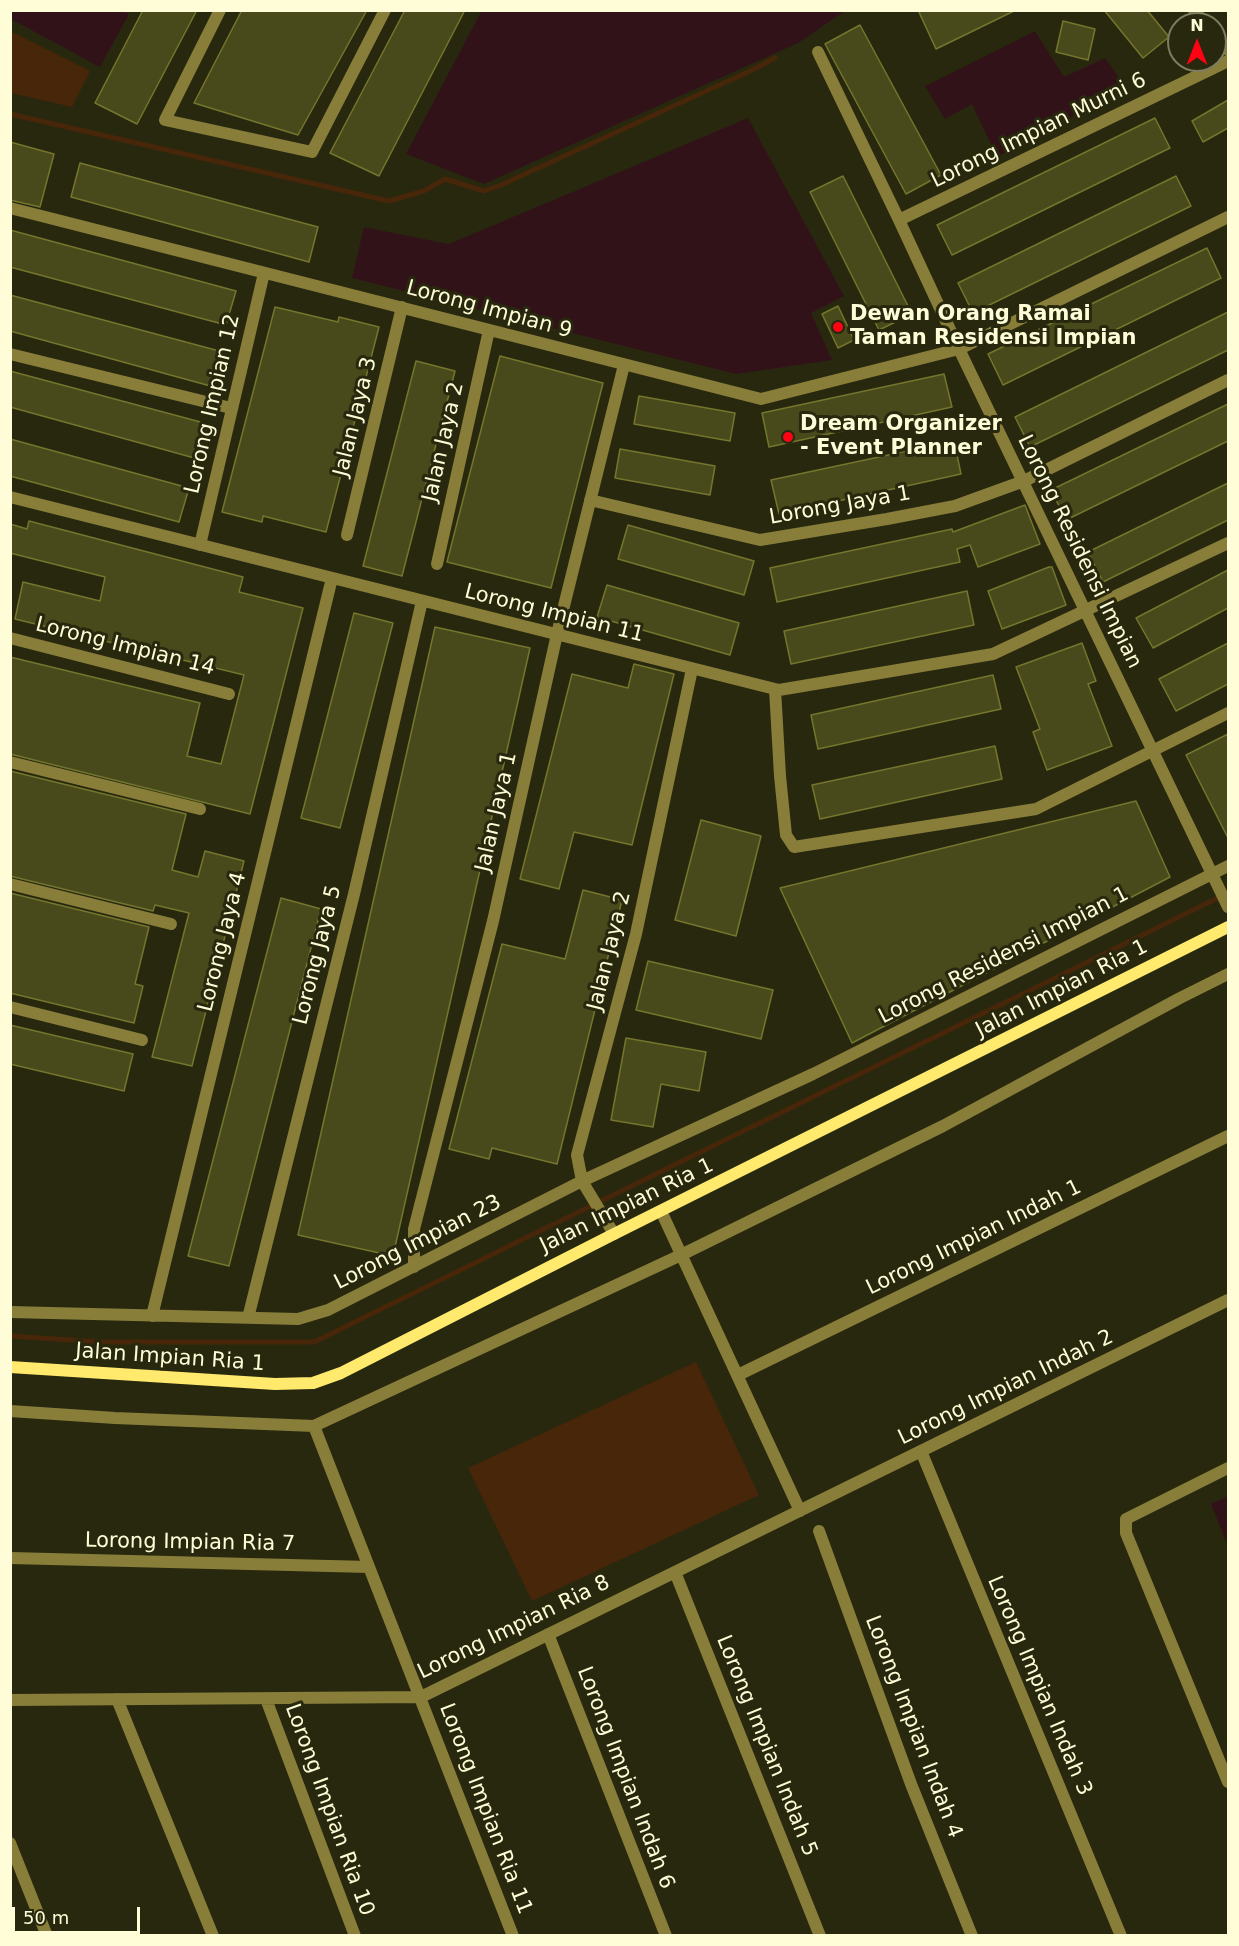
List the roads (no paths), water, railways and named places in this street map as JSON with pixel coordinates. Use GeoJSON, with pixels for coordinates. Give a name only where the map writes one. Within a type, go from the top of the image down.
{"type":"FeatureCollection","features":[{"type":"Feature","properties":{"kind":"street"},"geometry":{"type":"LineString","coordinates":[[220,10],[165,120],[312,152],[385,10]]}},
{"type":"Feature","properties":{"kind":"street","name":"Lorong Residensi Impian"},"geometry":{"type":"LineString","coordinates":[[818,52],[1228,906]]}},
{"type":"Feature","properties":{"kind":"street","name":"Lorong Impian Murni 6"},"geometry":{"type":"LineString","coordinates":[[899,220],[1228,61]]}},
{"type":"Feature","properties":{"kind":"street","name":"Lorong Impian 9"},"geometry":{"type":"LineString","coordinates":[[10,208],[761,399],[959,349],[1228,216]]}},
{"type":"Feature","properties":{"kind":"street","name":"Lorong Impian 12"},"geometry":{"type":"LineString","coordinates":[[200,545],[264,273]]}},
{"type":"Feature","properties":{"kind":"street","name":"Jalan Jaya 3"},"geometry":{"type":"LineString","coordinates":[[347,535],[402,307]]}},
{"type":"Feature","properties":{"kind":"street","name":"Jalan Jaya 2"},"geometry":{"type":"LineString","coordinates":[[437,564],[489,330]]}},
{"type":"Feature","properties":{"kind":"street"},"geometry":{"type":"LineString","coordinates":[[10,354],[231,408]]}},
{"type":"Feature","properties":{"kind":"street","name":"Jalan Jaya 1"},"geometry":{"type":"LineString","coordinates":[[414,1267],[414,1229],[493,921],[556,634],[624,365]]}},
{"type":"Feature","properties":{"kind":"street","name":"Lorong Jaya 1"},"geometry":{"type":"LineString","coordinates":[[590,500],[760,540],[955,506],[1024,481],[1228,380]]}},
{"type":"Feature","properties":{"kind":"street","name":"Lorong Impian 11"},"geometry":{"type":"LineString","coordinates":[[10,497],[779,690],[993,654],[1228,543]]}},
{"type":"Feature","properties":{"kind":"street","name":"Lorong Jaya 4"},"geometry":{"type":"LineString","coordinates":[[152,1316],[332,578]]}},
{"type":"Feature","properties":{"kind":"street","name":"Lorong Jaya 5"},"geometry":{"type":"LineString","coordinates":[[248,1318],[354,894],[422,601]]}},
{"type":"Feature","properties":{"kind":"street","name":"Lorong Impian 14"},"geometry":{"type":"LineString","coordinates":[[10,638],[229,694]]}},
{"type":"Feature","properties":{"kind":"street","name":"Jalan Jaya 2"},"geometry":{"type":"LineString","coordinates":[[614,1234],[582,1181],[577,1155],[636,933],[692,669]]}},
{"type":"Feature","properties":{"kind":"street"},"geometry":{"type":"LineString","coordinates":[[775,689],[786,835],[794,847],[1036,809],[1228,713]]}},
{"type":"Feature","properties":{"kind":"street"},"geometry":{"type":"LineString","coordinates":[[10,762],[200,809]]}},
{"type":"Feature","properties":{"kind":"street","name":"Lorong Residensi Impian 1"},"geometry":{"type":"LineString","coordinates":[[813,1074],[1216,879],[1228,866]]}},
{"type":"Feature","properties":{"kind":"street"},"geometry":{"type":"LineString","coordinates":[[10,884],[171,924]]}},
{"type":"Feature","properties":{"kind":"street","name":"Jalan Impian Ria 1"},"geometry":{"type":"LineString","coordinates":[[10,1367],[275,1384],[313,1383],[341,1373],[1228,927]]}},
{"type":"Feature","properties":{"kind":"street"},"geometry":{"type":"LineString","coordinates":[[10,1411],[115,1418],[314,1426],[681,1254],[943,1126],[1228,974]]}},
{"type":"Feature","properties":{"kind":"street"},"geometry":{"type":"LineString","coordinates":[[10,1007],[142,1040]]}},
{"type":"Feature","properties":{"kind":"street","name":"Lorong Impian 23"},"geometry":{"type":"LineString","coordinates":[[10,1312],[298,1319],[328,1310],[582,1181],[813,1074]]}},
{"type":"Feature","properties":{"kind":"street","name":"Lorong Impian Indah 1"},"geometry":{"type":"LineString","coordinates":[[738,1375],[1228,1136]]}},
{"type":"Feature","properties":{"kind":"street"},"geometry":{"type":"LineString","coordinates":[[661,1211],[800,1510]]}},
{"type":"Feature","properties":{"kind":"street","name":"Lorong Impian Indah 2"},"geometry":{"type":"LineString","coordinates":[[800,1510],[1228,1300]]}},
{"type":"Feature","properties":{"kind":"street","name":"Lorong Impian Ria 11"},"geometry":{"type":"LineString","coordinates":[[314,1426],[513,1935]]}},
{"type":"Feature","properties":{"kind":"street","name":"Lorong Impian Indah 3"},"geometry":{"type":"LineString","coordinates":[[921,1451],[1121,1935]]}},
{"type":"Feature","properties":{"kind":"street"},"geometry":{"type":"LineString","coordinates":[[1228,1468],[1126,1519],[1126,1533],[1228,1782]]}},
{"type":"Feature","properties":{"kind":"street","name":"Lorong Impian Ria 8"},"geometry":{"type":"LineString","coordinates":[[10,1700],[421,1697],[800,1510]]}},
{"type":"Feature","properties":{"kind":"street","name":"Lorong Impian Indah 4"},"geometry":{"type":"LineString","coordinates":[[819,1531],[911,1784],[972,1935]]}},
{"type":"Feature","properties":{"kind":"street","name":"Lorong Impian Ria 7"},"geometry":{"type":"LineString","coordinates":[[10,1558],[369,1567]]}},
{"type":"Feature","properties":{"kind":"street","name":"Lorong Impian Indah 5"},"geometry":{"type":"LineString","coordinates":[[675,1572],[820,1935]]}},
{"type":"Feature","properties":{"kind":"street","name":"Lorong Impian Indah 6"},"geometry":{"type":"LineString","coordinates":[[548,1634],[666,1935]]}},
{"type":"Feature","properties":{"kind":"street","name":"Lorong Impian Ria 10"},"geometry":{"type":"LineString","coordinates":[[266,1699],[355,1935]]}},
{"type":"Feature","properties":{"kind":"street"},"geometry":{"type":"LineString","coordinates":[[117,1700],[213,1935]]}},
{"type":"Feature","properties":{"kind":"street"},"geometry":{"type":"LineString","coordinates":[[10,1844],[14,1861],[47,1935]]}},
{"type":"Feature","properties":{"kind":"waterway"},"geometry":{"type":"LineString","coordinates":[[10,114],[389,201],[424,191],[445,179],[484,191],[501,185],[775,58]]}},
{"type":"Feature","properties":{"kind":"waterway"},"geometry":{"type":"LineString","coordinates":[[10,1336],[101,1342],[314,1342],[1228,893]]}},
{"type":"Feature","properties":{"kind":"place","name":"Dewan Orang Ramai Taman Residensi Impian"},"geometry":{"type":"Point","coordinates":[838,327]}},
{"type":"Feature","properties":{"kind":"place","name":"Dream Organizer - Event Planner"},"geometry":{"type":"Point","coordinates":[788,437]}}]}
